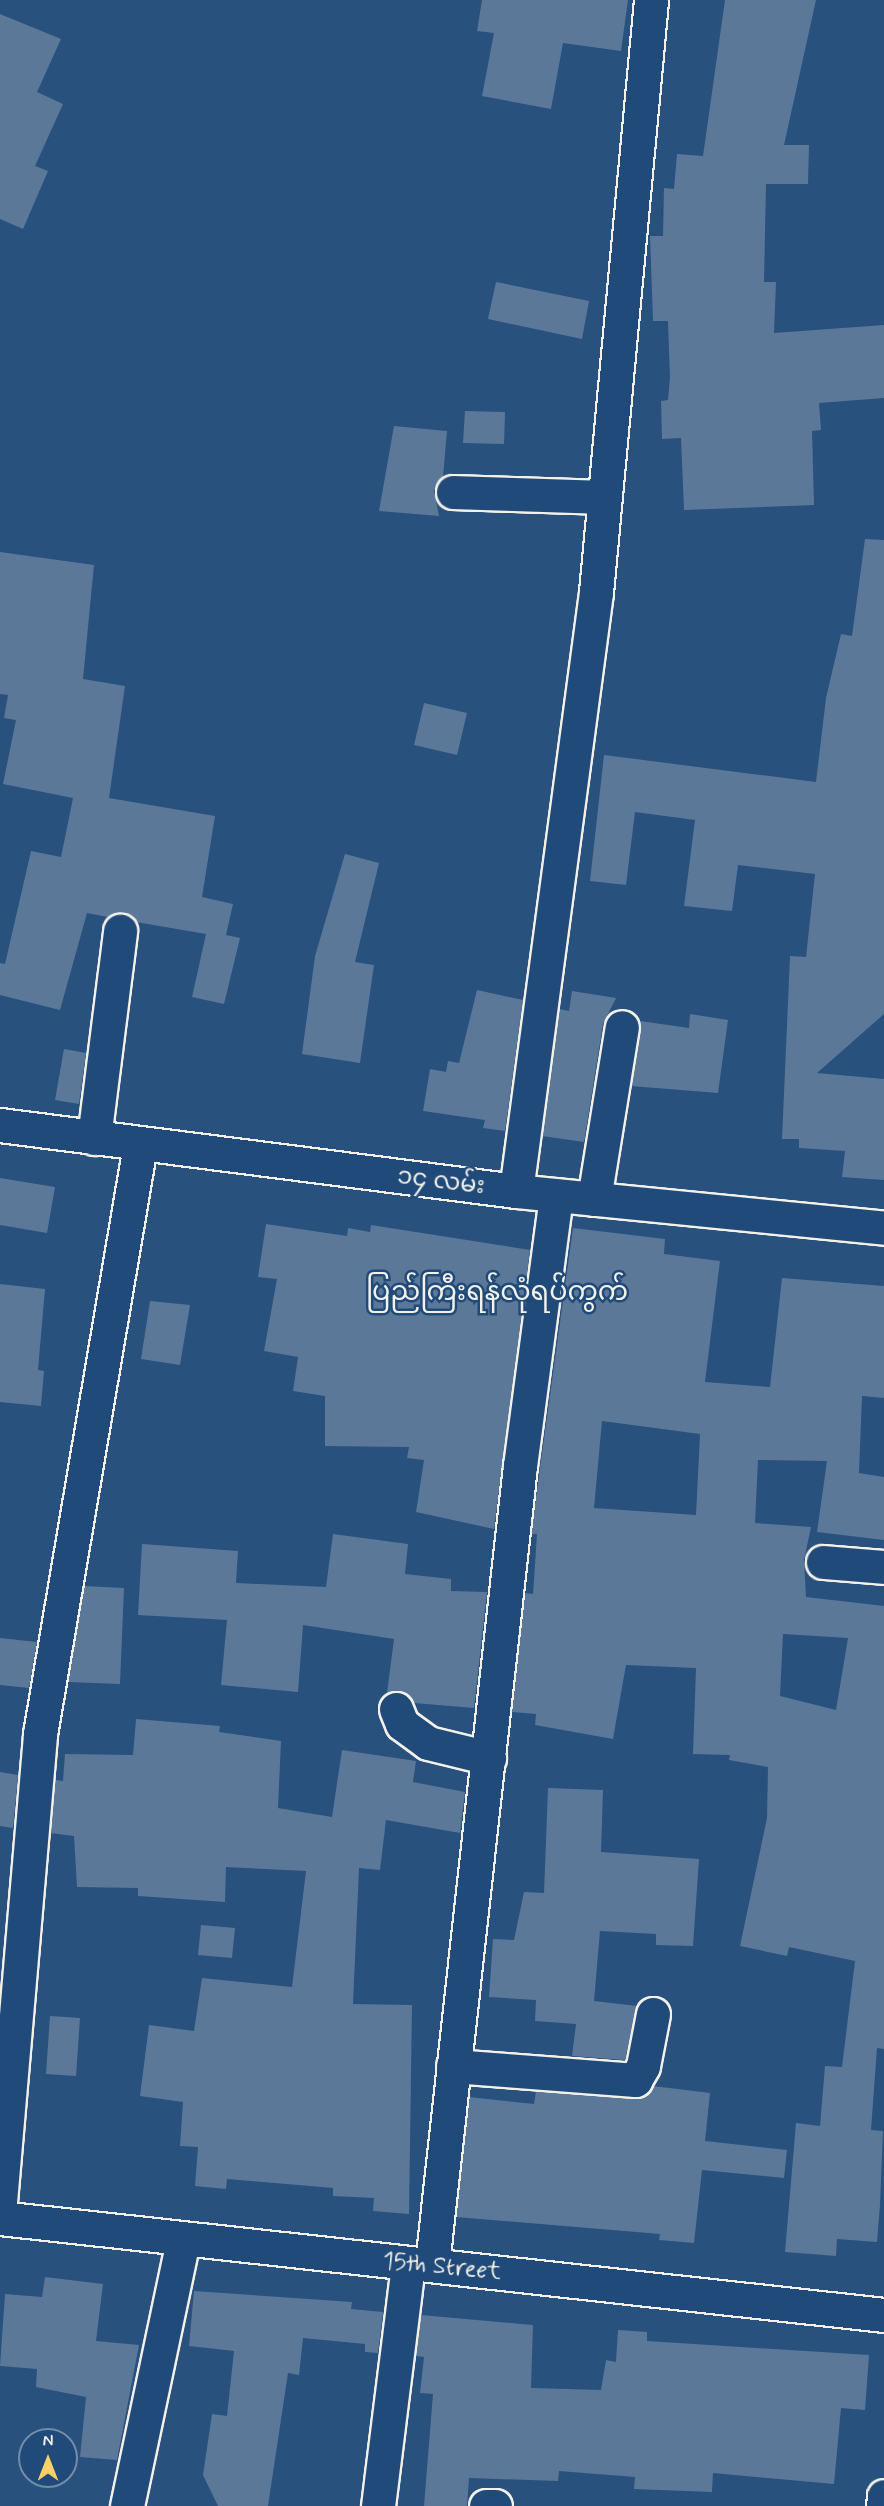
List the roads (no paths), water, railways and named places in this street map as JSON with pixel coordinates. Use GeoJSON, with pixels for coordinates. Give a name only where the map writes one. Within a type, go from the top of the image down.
{"type":"FeatureCollection","features":[{"type":"Feature","properties":{"kind":"street"},"geometry":{"type":"LineString","coordinates":[[516,1191],[590,649],[651,0]]}},
{"type":"Feature","properties":{"kind":"street"},"geometry":{"type":"LineString","coordinates":[[453,492],[604,497]]}},
{"type":"Feature","properties":{"kind":"street"},"geometry":{"type":"LineString","coordinates":[[94,1138],[120,931]]}},
{"type":"Feature","properties":{"kind":"street"},"geometry":{"type":"LineString","coordinates":[[594,1199],[622,1027]]}},
{"type":"Feature","properties":{"kind":"street","name":"၁၄ လမ်း"},"geometry":{"type":"LineString","coordinates":[[0,1125],[140,1145],[516,1191],[884,1228]]}},
{"type":"Feature","properties":{"kind":"street"},"geometry":{"type":"LineString","coordinates":[[0,2202],[40,1734],[140,1145]]}},
{"type":"Feature","properties":{"kind":"street"},"geometry":{"type":"LineString","coordinates":[[378,2506],[453,2066],[556,1194]]}},
{"type":"Feature","properties":{"kind":"street"},"geometry":{"type":"LineString","coordinates":[[823,1562],[884,1567]]}},
{"type":"Feature","properties":{"kind":"street"},"geometry":{"type":"LineString","coordinates":[[396,1709],[402,1724],[428,1743],[489,1758]]}},
{"type":"Feature","properties":{"kind":"street"},"geometry":{"type":"LineString","coordinates":[[453,2066],[635,2080],[643,2066],[653,2014]]}},
{"type":"Feature","properties":{"kind":"street","name":"15th Street"},"geometry":{"type":"LineString","coordinates":[[0,2218],[183,2241],[884,2314]]}},
{"type":"Feature","properties":{"kind":"street"},"geometry":{"type":"LineString","coordinates":[[127,2506],[183,2241]]}},
{"type":"Feature","properties":{"kind":"street"},"geometry":{"type":"LineString","coordinates":[[883,2506],[884,2496]]}},
{"type":"Feature","properties":{"kind":"street"},"geometry":{"type":"LineString","coordinates":[[486,2506],[495,2506]]}},
{"type":"Feature","properties":{"kind":"district","name":"ပြည်ကြီးရန်လုံရပ်ကွက်"},"geometry":{"type":"Point","coordinates":[497,1293]}}]}
